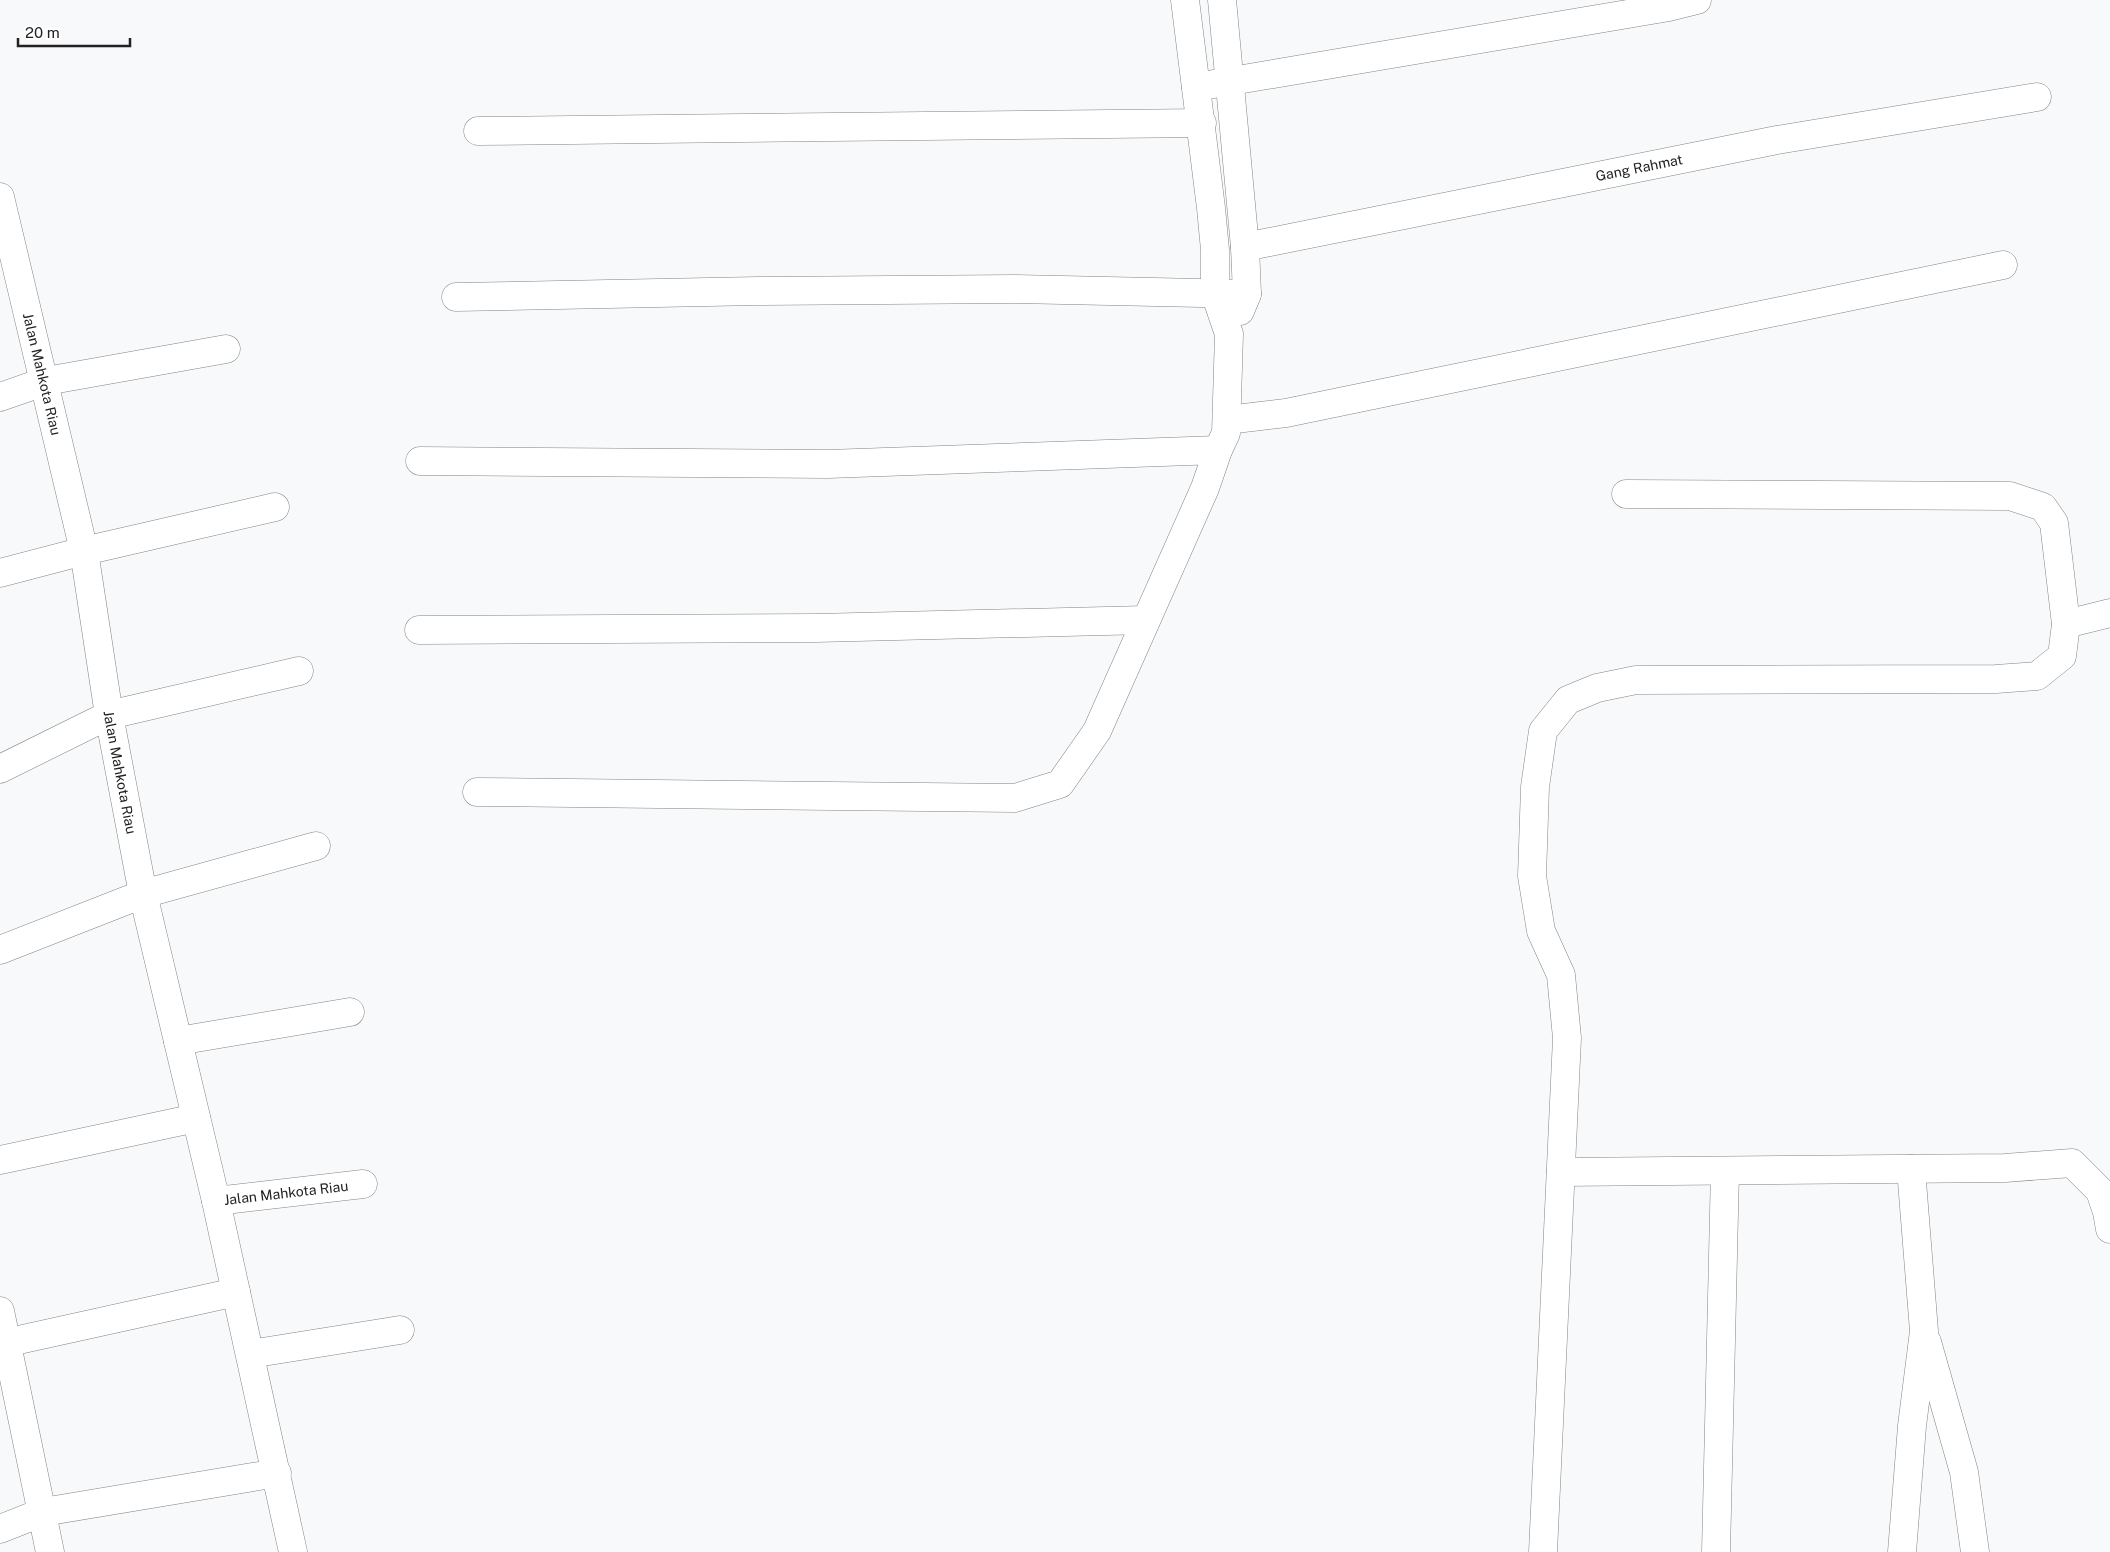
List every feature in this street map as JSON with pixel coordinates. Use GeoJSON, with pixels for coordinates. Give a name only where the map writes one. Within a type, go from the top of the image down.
{"type":"FeatureCollection","features":[{"type":"Feature","properties":{"kind":"street"},"geometry":{"type":"LineString","coordinates":[[477,792],[1015,798],[1060,784],[1097,731],[1205,488],[1226,433],[1229,334],[1215,293],[1215,250],[1202,123],[1185,0]]}},
{"type":"Feature","properties":{"kind":"street"},"geometry":{"type":"LineString","coordinates":[[1222,0],[1245,247],[1247,294],[1229,334]]}},
{"type":"Feature","properties":{"kind":"street"},"geometry":{"type":"LineString","coordinates":[[1196,87],[1660,8],[1697,0]]}},
{"type":"Feature","properties":{"kind":"street","name":"Gang Rahmat"},"geometry":{"type":"LineString","coordinates":[[1245,247],[1777,140],[2037,97]]}},
{"type":"Feature","properties":{"kind":"street"},"geometry":{"type":"LineString","coordinates":[[478,131],[1202,123]]}},
{"type":"Feature","properties":{"kind":"street","name":"Jalan Mahkota Riau"},"geometry":{"type":"LineString","coordinates":[[2,213],[46,381],[84,551],[109,715],[143,894],[216,1201],[363,1184]]}},
{"type":"Feature","properties":{"kind":"street"},"geometry":{"type":"LineString","coordinates":[[1226,420],[1286,413],[2003,265]]}},
{"type":"Feature","properties":{"kind":"street"},"geometry":{"type":"LineString","coordinates":[[456,297],[1005,289],[1247,294]]}},
{"type":"Feature","properties":{"kind":"street"},"geometry":{"type":"LineString","coordinates":[[0,398],[46,381],[226,349]]}},
{"type":"Feature","properties":{"kind":"street"},"geometry":{"type":"LineString","coordinates":[[420,461],[828,464],[1218,450]]}},
{"type":"Feature","properties":{"kind":"street"},"geometry":{"type":"LineString","coordinates":[[1543,1552],[1567,1038],[1561,975],[1541,931],[1532,876],[1535,787],[1543,731],[1568,700],[1597,688],[1636,680],[1986,679],[2038,676],[2062,656],[2066,624],[2054,523],[2043,507],[2010,496],[1626,494]]}},
{"type":"Feature","properties":{"kind":"street"},"geometry":{"type":"LineString","coordinates":[[0,574],[84,551],[275,507]]}},
{"type":"Feature","properties":{"kind":"street"},"geometry":{"type":"LineString","coordinates":[[2066,624],[2110,613]]}},
{"type":"Feature","properties":{"kind":"street"},"geometry":{"type":"LineString","coordinates":[[419,630],[816,628],[1146,620]]}},
{"type":"Feature","properties":{"kind":"street"},"geometry":{"type":"LineString","coordinates":[[0,769],[109,715],[299,671]]}},
{"type":"Feature","properties":{"kind":"street"},"geometry":{"type":"LineString","coordinates":[[0,950],[143,894],[316,846]]}},
{"type":"Feature","properties":{"kind":"street"},"geometry":{"type":"LineString","coordinates":[[178,1041],[350,1012]]}},
{"type":"Feature","properties":{"kind":"street"},"geometry":{"type":"LineString","coordinates":[[0,1160],[196,1118]]}},
{"type":"Feature","properties":{"kind":"street"},"geometry":{"type":"LineString","coordinates":[[1561,1172],[2005,1168],[2072,1163],[2100,1191],[2108,1212],[2110,1229]]}},
{"type":"Feature","properties":{"kind":"street"},"geometry":{"type":"LineString","coordinates":[[1911,1169],[1924,1331],[1964,1472],[1975,1552]]}},
{"type":"Feature","properties":{"kind":"street"},"geometry":{"type":"LineString","coordinates":[[1716,1552],[1725,1171]]}},
{"type":"Feature","properties":{"kind":"street"},"geometry":{"type":"LineString","coordinates":[[216,1201],[292,1552]]}},
{"type":"Feature","properties":{"kind":"street"},"geometry":{"type":"LineString","coordinates":[[3,1343],[236,1292]]}},
{"type":"Feature","properties":{"kind":"street"},"geometry":{"type":"LineString","coordinates":[[0,1311],[3,1343],[50,1552]]}},
{"type":"Feature","properties":{"kind":"street"},"geometry":{"type":"LineString","coordinates":[[250,1354],[400,1330]]}},
{"type":"Feature","properties":{"kind":"street"},"geometry":{"type":"LineString","coordinates":[[1902,1552],[1912,1426],[1924,1331]]}},
{"type":"Feature","properties":{"kind":"street"},"geometry":{"type":"LineString","coordinates":[[0,1529],[42,1512],[276,1473]]}}]}
